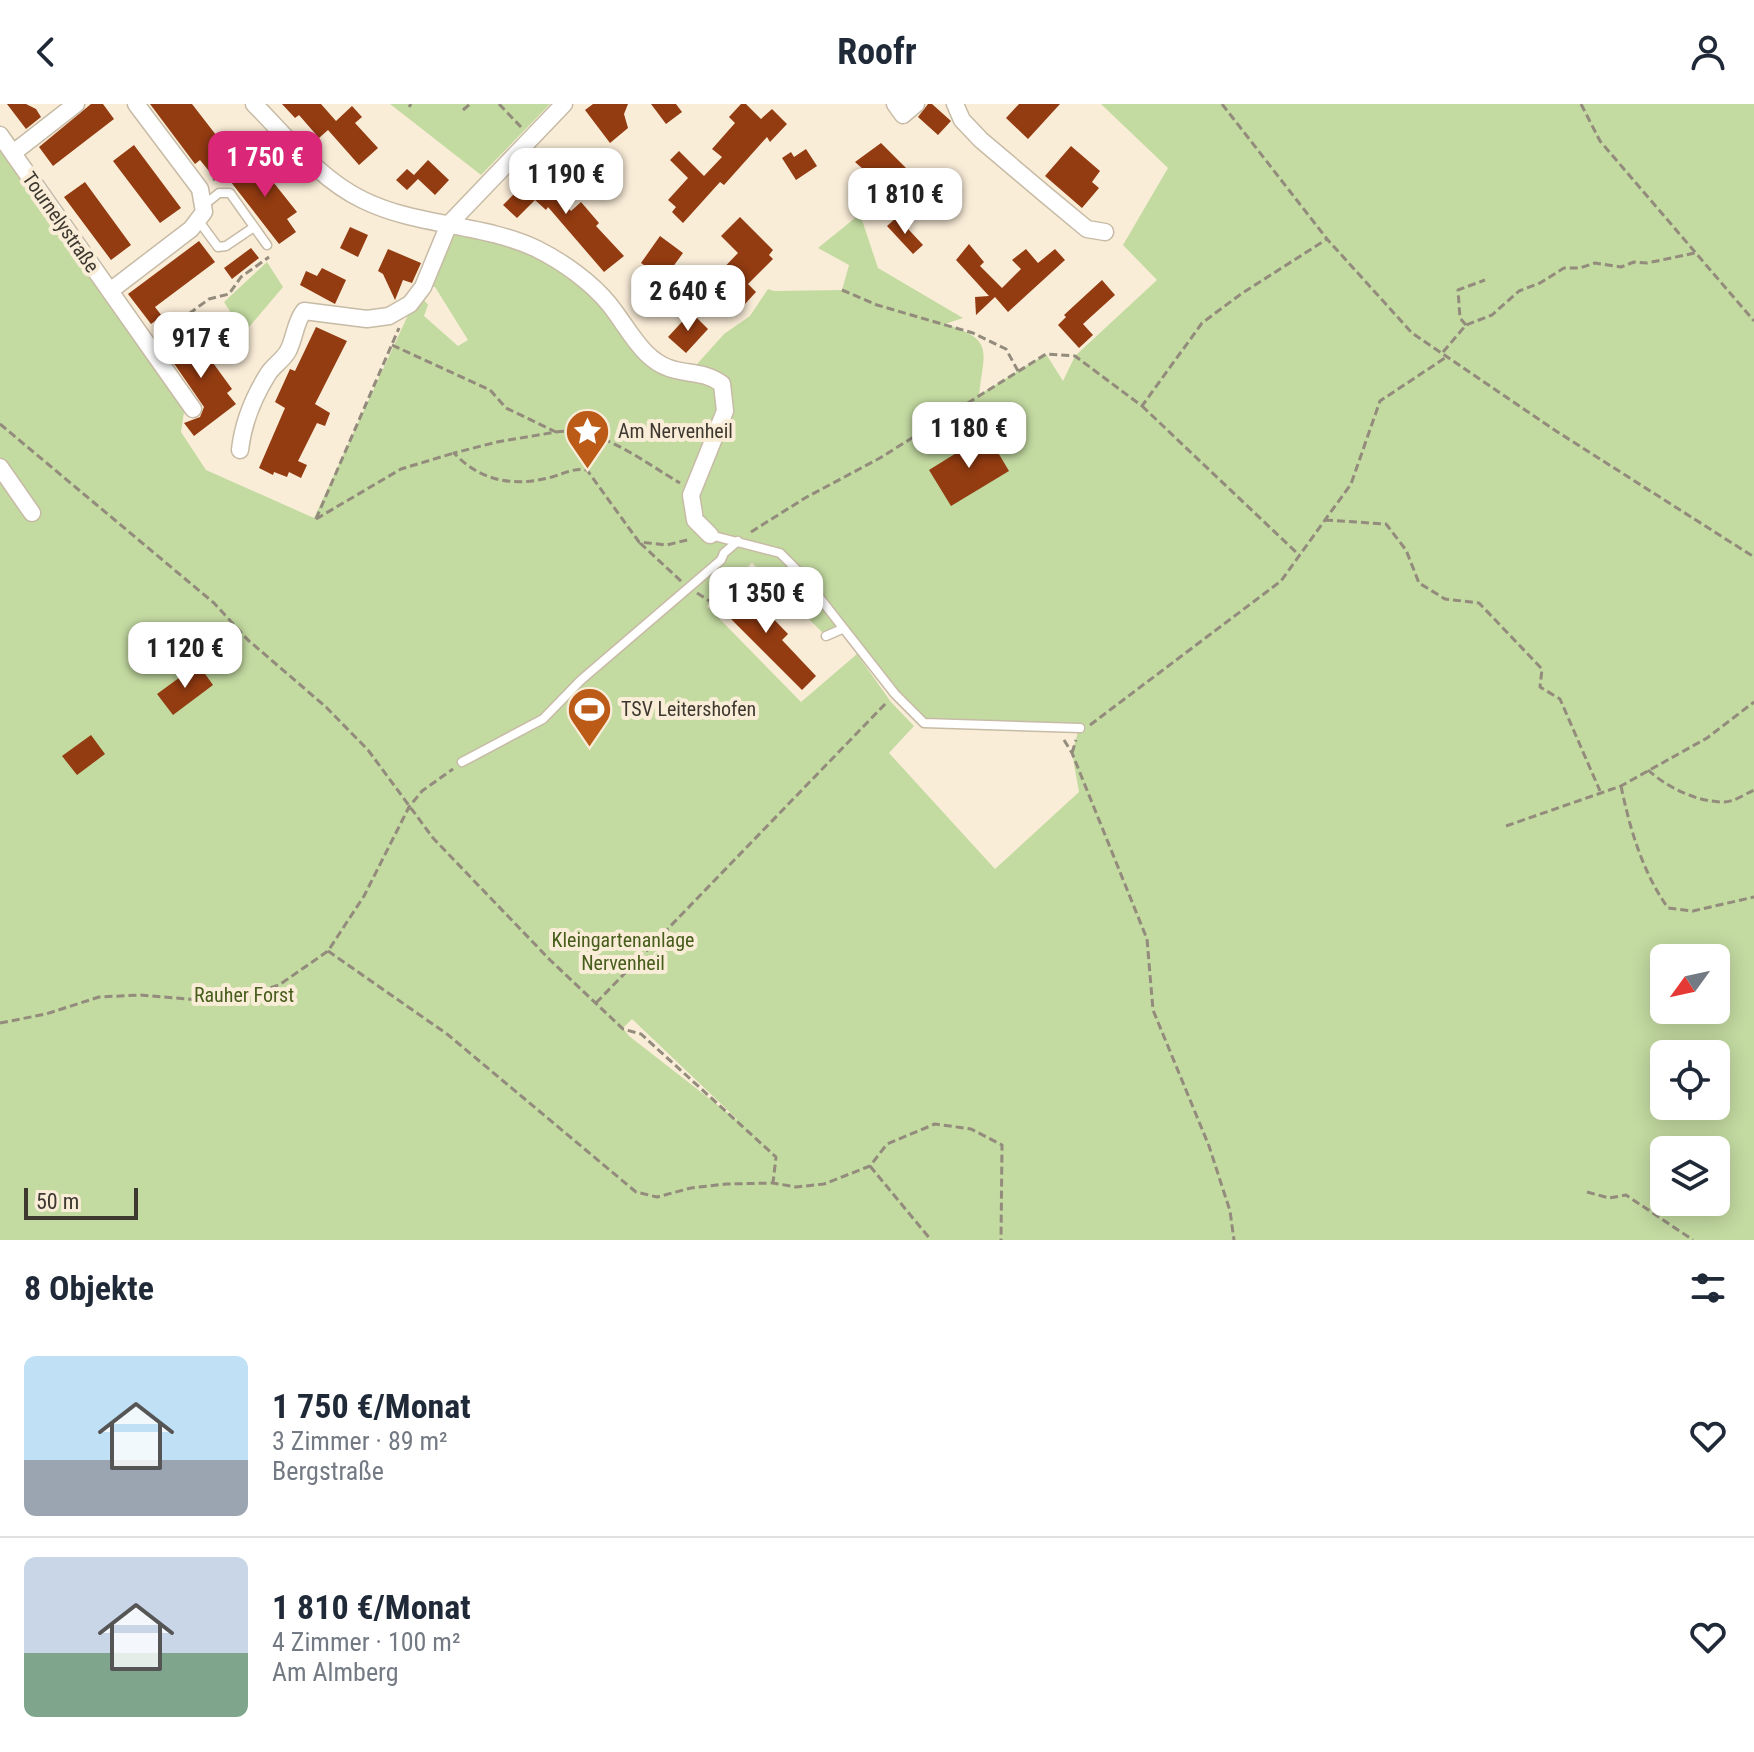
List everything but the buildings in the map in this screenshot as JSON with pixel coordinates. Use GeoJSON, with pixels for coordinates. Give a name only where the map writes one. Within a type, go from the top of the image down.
{"type":"FeatureCollection","features":[{"type":"Feature","properties":{"kind":"street","name":"Tournelystraße"},"geometry":{"type":"LineString","coordinates":[[13,153],[76,104]]}},
{"type":"Feature","properties":{"kind":"street"},"geometry":{"type":"LineString","coordinates":[[136,104],[200,205]]}},
{"type":"Feature","properties":{"kind":"street"},"geometry":{"type":"LineString","coordinates":[[254,104],[314,166],[363,200],[397,213],[491,231],[539,250],[585,280],[607,302],[645,353],[669,371],[711,376],[722,384],[725,411],[692,490],[695,520],[710,535]]}},
{"type":"Feature","properties":{"kind":"street"},"geometry":{"type":"LineString","coordinates":[[240,450],[243,425],[269,372],[286,356],[296,337],[299,317],[304,311],[367,319],[389,316],[410,304],[423,287],[449,224],[564,104]]}},
{"type":"Feature","properties":{"kind":"street"},"geometry":{"type":"LineString","coordinates":[[955,104],[962,120],[992,149],[1087,229],[1105,232]]}},
{"type":"Feature","properties":{"kind":"street","name":"Tournelystraße"},"geometry":{"type":"LineString","coordinates":[[0,135],[193,409]]}},
{"type":"Feature","properties":{"kind":"street","name":"Tournelystraße"},"geometry":{"type":"LineString","coordinates":[[110,291],[180,238],[200,205]]}},
{"type":"Feature","properties":{"kind":"street"},"geometry":{"type":"LineString","coordinates":[[0,467],[27,510]]}},
{"type":"Feature","properties":{"kind":"lane"},"geometry":{"type":"LineString","coordinates":[[254,227],[226,246],[218,247],[200,205],[219,193],[230,193],[267,245]]}},
{"type":"Feature","properties":{"kind":"lane"},"geometry":{"type":"LineString","coordinates":[[710,535],[780,553],[801,574],[895,694],[924,723],[1080,728]]}},
{"type":"Feature","properties":{"kind":"lane"},"geometry":{"type":"LineString","coordinates":[[462,762],[543,719],[581,680],[721,560],[738,541]]}},
{"type":"Feature","properties":{"kind":"lane"},"geometry":{"type":"LineString","coordinates":[[826,636],[842,629]]}},
{"type":"Feature","properties":{"kind":"path"},"geometry":{"type":"LineString","coordinates":[[463,110],[470,104]]}},
{"type":"Feature","properties":{"kind":"path"},"geometry":{"type":"LineString","coordinates":[[499,104],[531,138]]}},
{"type":"Feature","properties":{"kind":"path"},"geometry":{"type":"LineString","coordinates":[[1222,104],[1327,239],[1412,333],[1556,431],[1754,557]]}},
{"type":"Feature","properties":{"kind":"path"},"geometry":{"type":"LineString","coordinates":[[1581,104],[1600,141],[1754,321]]}},
{"type":"Feature","properties":{"kind":"path"},"geometry":{"type":"LineString","coordinates":[[200,205],[280,130]]}},
{"type":"Feature","properties":{"kind":"path"},"geometry":{"type":"LineString","coordinates":[[1142,406],[1202,323],[1327,239]]}},
{"type":"Feature","properties":{"kind":"path"},"geometry":{"type":"LineString","coordinates":[[148,345],[209,299],[229,294],[241,277],[271,256],[267,245]]}},
{"type":"Feature","properties":{"kind":"path"},"geometry":{"type":"LineString","coordinates":[[1442,353],[1466,325],[1492,315],[1519,291],[1540,283],[1564,268],[1580,268],[1595,263],[1621,267],[1634,262],[1647,263],[1695,253]]}},
{"type":"Feature","properties":{"kind":"path"},"geometry":{"type":"LineString","coordinates":[[1466,325],[1460,318],[1458,290],[1485,280]]}},
{"type":"Feature","properties":{"kind":"path"},"geometry":{"type":"LineString","coordinates":[[842,290],[877,305],[973,333],[1006,349],[1018,371]]}},
{"type":"Feature","properties":{"kind":"path"},"geometry":{"type":"LineString","coordinates":[[410,304],[316,519],[401,469],[497,442],[556,432],[584,433],[622,449],[692,490]]}},
{"type":"Feature","properties":{"kind":"path"},"geometry":{"type":"LineString","coordinates":[[392,345],[490,390],[506,408],[529,416],[556,432]]}},
{"type":"Feature","properties":{"kind":"path"},"geometry":{"type":"LineString","coordinates":[[738,541],[805,498],[880,458],[1046,354],[1075,356],[1142,406],[1300,555]]}},
{"type":"Feature","properties":{"kind":"path"},"geometry":{"type":"LineString","coordinates":[[1080,728],[1091,725],[1281,581],[1351,484],[1380,401],[1448,356]]}},
{"type":"Feature","properties":{"kind":"path"},"geometry":{"type":"LineString","coordinates":[[0,424],[171,565],[214,603],[282,672],[326,707],[368,750],[433,838],[596,1003],[623,1029],[641,1034],[776,1157],[773,1183]]}},
{"type":"Feature","properties":{"kind":"path"},"geometry":{"type":"LineString","coordinates":[[454,453],[482,475],[494,480],[521,483],[575,468],[587,470],[639,542],[688,587]]}},
{"type":"Feature","properties":{"kind":"path"},"geometry":{"type":"LineString","coordinates":[[1325,520],[1386,524],[1406,550],[1419,583],[1445,599],[1479,603],[1542,669],[1540,687],[1560,699],[1600,791]]}},
{"type":"Feature","properties":{"kind":"path"},"geometry":{"type":"LineString","coordinates":[[639,542],[667,545],[683,542]]}},
{"type":"Feature","properties":{"kind":"path"},"geometry":{"type":"LineString","coordinates":[[596,1003],[895,694]]}},
{"type":"Feature","properties":{"kind":"path"},"geometry":{"type":"LineString","coordinates":[[1506,826],[1621,786],[1707,738],[1754,702]]}},
{"type":"Feature","properties":{"kind":"path"},"geometry":{"type":"LineString","coordinates":[[1055,726],[1072,753],[1147,939],[1153,1010],[1209,1146],[1230,1211],[1234,1240]]}},
{"type":"Feature","properties":{"kind":"path"},"geometry":{"type":"LineString","coordinates":[[0,1023],[46,1014],[99,997],[140,995],[199,1000],[243,997],[279,985],[328,951],[364,896],[409,807],[422,791],[462,762]]}},
{"type":"Feature","properties":{"kind":"path"},"geometry":{"type":"LineString","coordinates":[[1648,770],[1660,781],[1694,797],[1727,802],[1754,790]]}},
{"type":"Feature","properties":{"kind":"path"},"geometry":{"type":"LineString","coordinates":[[1621,786],[1629,825],[1652,886],[1668,908],[1693,911],[1754,897]]}},
{"type":"Feature","properties":{"kind":"path"},"geometry":{"type":"LineString","coordinates":[[328,951],[447,1034],[636,1192],[657,1197],[691,1188],[773,1183],[796,1187],[824,1184],[870,1166],[887,1144],[935,1124],[971,1129],[1002,1145],[1001,1240]]}},
{"type":"Feature","properties":{"kind":"path"},"geometry":{"type":"LineString","coordinates":[[870,1166],[931,1240]]}},
{"type":"Feature","properties":{"kind":"path"},"geometry":{"type":"LineString","coordinates":[[1587,1192],[1609,1198],[1626,1195],[1693,1240]]}},
{"type":"Feature","properties":{"kind":"green space"},"geometry":{"type":"Polygon","coordinates":[[[390,104],[550,104],[481,175],[390,104]]]}},
{"type":"Feature","properties":{"kind":"green space"},"geometry":{"type":"Polygon","coordinates":[[[1101,104],[1754,104],[1754,1240],[0,1240],[0,135],[186,399],[181,432],[206,470],[314,518],[409,313],[421,296],[428,305],[424,316],[458,346],[468,340],[435,287],[423,287],[449,224],[491,231],[585,281],[645,353],[689,373],[724,334],[750,316],[768,289],[842,290],[849,265],[818,248],[860,214],[878,268],[963,318],[945,324],[979,342],[984,357],[979,395],[1046,354],[1063,381],[1075,356],[1157,280],[1123,245],[1168,168],[1101,104]],[[752,563],[707,606],[801,702],[857,654],[891,702],[914,726],[889,753],[995,869],[1079,792],[1072,753],[1079,728],[924,723],[843,630],[826,636],[752,563]],[[632,1019],[623,1028],[629,1036],[737,1120],[737,1119],[632,1019]]]}},
{"type":"Feature","properties":{"kind":"green space"},"geometry":{"type":"Polygon","coordinates":[[[267,262],[283,287],[244,333],[224,302],[267,262]]]}},
{"type":"Feature","properties":{"kind":"place","name":"Am Nervenheil"},"geometry":{"type":"Point","coordinates":[587,470]}},
{"type":"Feature","properties":{"kind":"place","name":"TSV Leitershofen"},"geometry":{"type":"Point","coordinates":[590,748]}},
{"type":"Feature","properties":{"kind":"park label","name":"Kleingartenanlage Nervenheil"},"geometry":{"type":"Point","coordinates":[623,952]}},
{"type":"Feature","properties":{"kind":"park label","name":"Rauher Forst"},"geometry":{"type":"Point","coordinates":[244,995]}}]}
